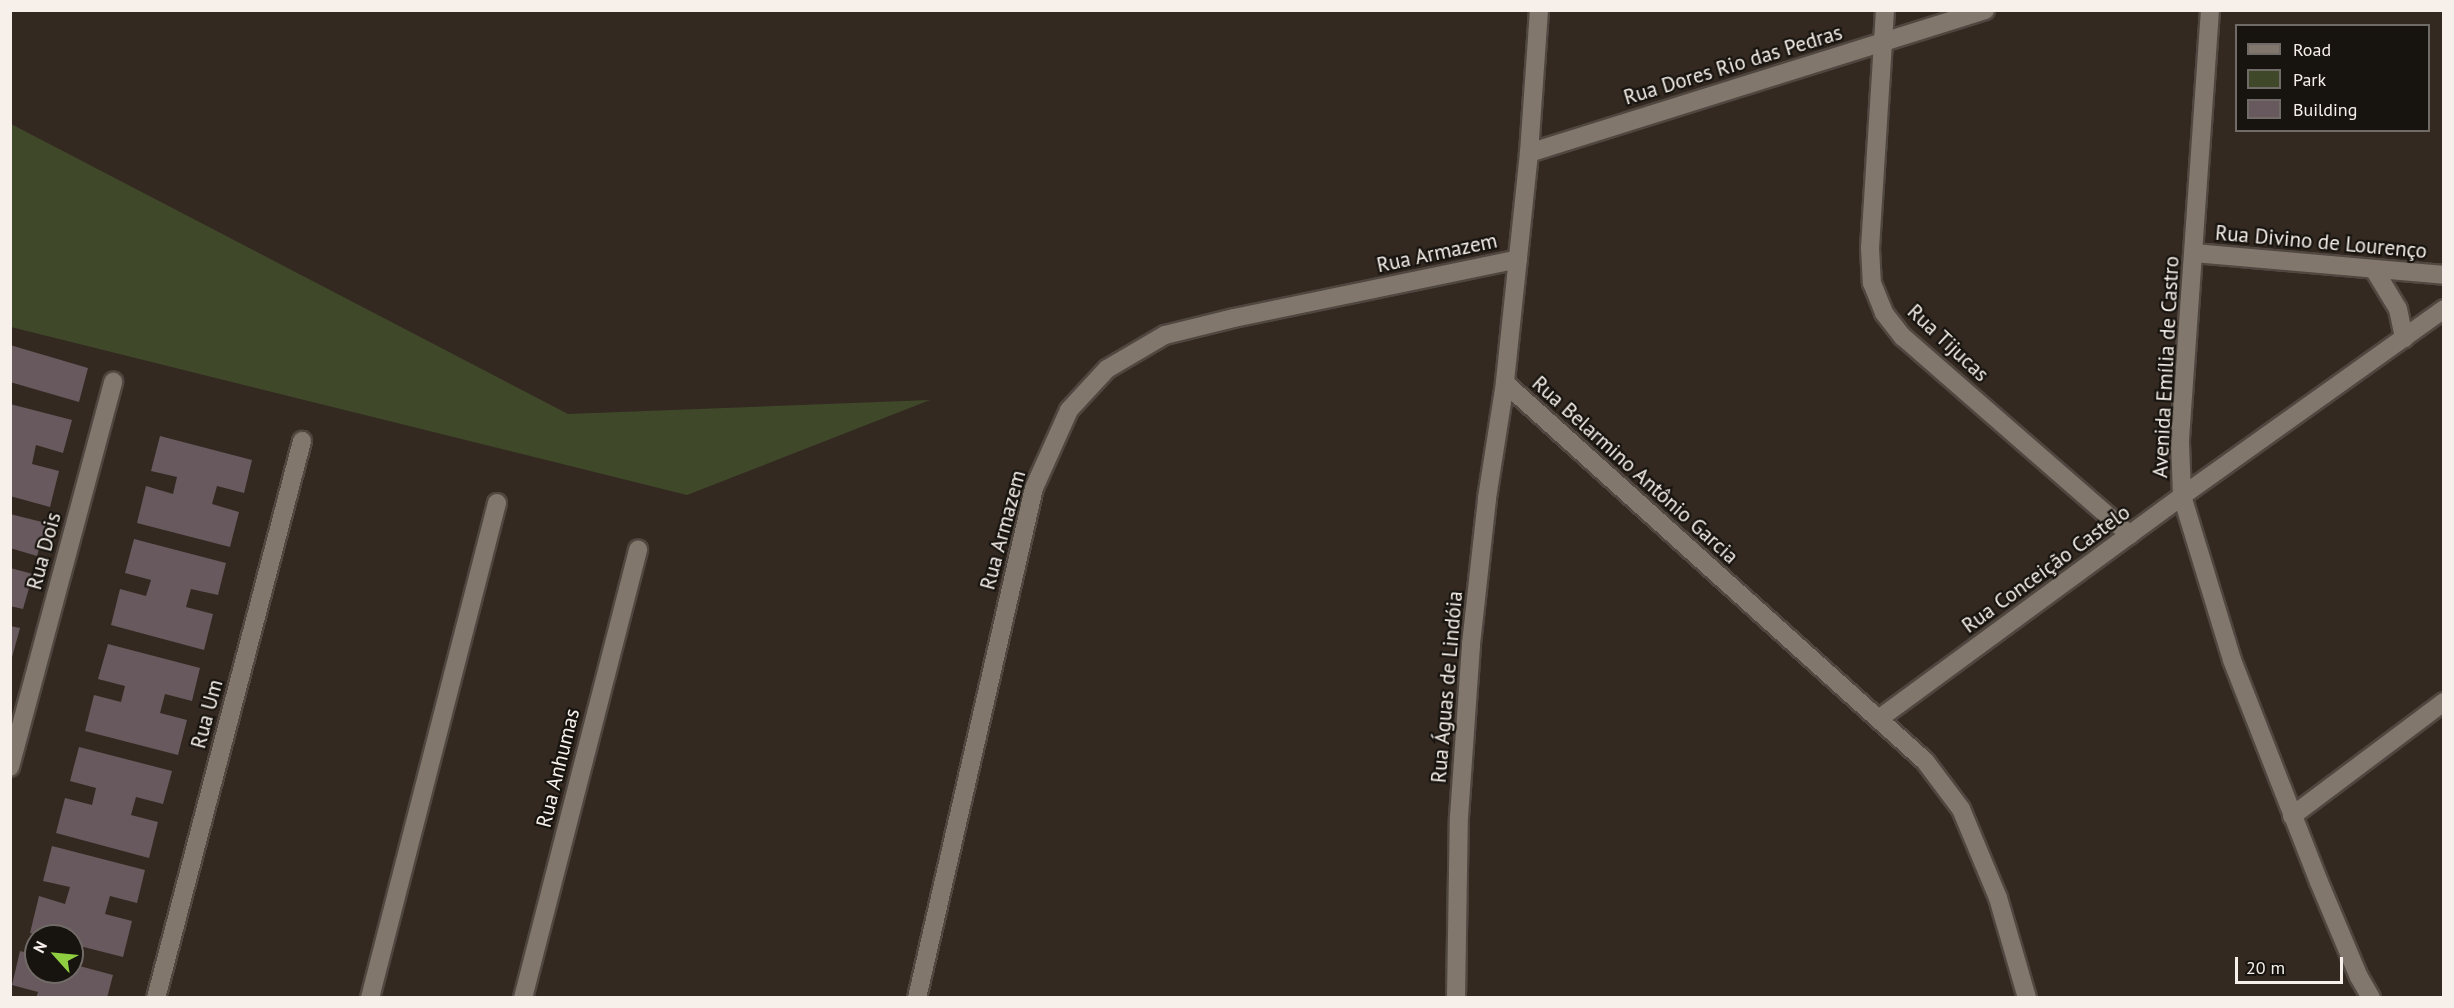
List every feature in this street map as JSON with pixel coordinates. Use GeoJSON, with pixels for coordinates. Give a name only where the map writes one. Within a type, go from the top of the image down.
{"type":"FeatureCollection","features":[{"type":"Feature","properties":{"kind":"street","name":"Rua Belarmino Antônio Garcia"},"geometry":{"type":"LineString","coordinates":[[1539,10],[1529,153],[1505,383],[1925,760],[1961,809],[1998,898],[2027,998]]}},
{"type":"Feature","properties":{"kind":"street","name":"Rua Tijucas"},"geometry":{"type":"LineString","coordinates":[[1885,10],[1870,248],[1872,283],[1884,313],[1903,337],[2130,536]]}},
{"type":"Feature","properties":{"kind":"street","name":"Rua Dores Rio das Pedras"},"geometry":{"type":"LineString","coordinates":[[1529,153],[1985,10]]}},
{"type":"Feature","properties":{"kind":"street","name":"Avenida Emília de Castro"},"geometry":{"type":"LineString","coordinates":[[2210,10],[2180,443],[2182,496],[2232,660],[2292,816],[2359,977],[2371,998]]}},
{"type":"Feature","properties":{"kind":"street","name":"Rua Divino de Lourenço"},"geometry":{"type":"LineString","coordinates":[[2194,253],[2444,276]]}},
{"type":"Feature","properties":{"kind":"street","name":"Rua Armazem"},"geometry":{"type":"LineString","coordinates":[[918,998],[1034,488],[1069,410],[1107,369],[1165,335],[1234,318],[1518,259]]}},
{"type":"Feature","properties":{"kind":"street"},"geometry":{"type":"LineString","coordinates":[[2375,271],[2398,309],[2404,338]]}},
{"type":"Feature","properties":{"kind":"street","name":"Rua Conceição Castelo"},"geometry":{"type":"LineString","coordinates":[[1880,718],[2182,496],[2444,309]]}},
{"type":"Feature","properties":{"kind":"street","name":"Rua Dois"},"geometry":{"type":"LineString","coordinates":[[10,767],[112,382]]}},
{"type":"Feature","properties":{"kind":"street","name":"Rua Águas de Lindóia"},"geometry":{"type":"LineString","coordinates":[[1456,998],[1459,817],[1471,644],[1487,498],[1505,383]]}},
{"type":"Feature","properties":{"kind":"street","name":"Rua Um"},"geometry":{"type":"LineString","coordinates":[[156,998],[302,441]]}},
{"type":"Feature","properties":{"kind":"street"},"geometry":{"type":"LineString","coordinates":[[370,998],[497,502]]}},
{"type":"Feature","properties":{"kind":"street","name":"Rua Anhumas"},"geometry":{"type":"LineString","coordinates":[[523,998],[638,549]]}},
{"type":"Feature","properties":{"kind":"street"},"geometry":{"type":"LineString","coordinates":[[2292,816],[2444,702]]}},
{"type":"Feature","properties":{"kind":"green space"},"geometry":{"type":"Polygon","coordinates":[[[11,124],[568,414],[930,400],[687,495],[11,327],[11,124]]]}},
{"type":"Feature","properties":{"kind":"building"},"geometry":{"type":"Polygon","coordinates":[[[10,345],[88,368],[79,402],[10,382],[10,345]]]}},
{"type":"Feature","properties":{"kind":"building"},"geometry":{"type":"Polygon","coordinates":[[[10,404],[72,420],[63,453],[36,445],[32,464],[59,471],[50,507],[10,496],[10,404]]]}},
{"type":"Feature","properties":{"kind":"building"},"geometry":{"type":"Polygon","coordinates":[[[160,436],[252,460],[244,493],[217,486],[212,504],[239,512],[230,547],[137,523],[146,486],[173,494],[177,477],[151,471],[160,436]]]}},
{"type":"Feature","properties":{"kind":"building"},"geometry":{"type":"Polygon","coordinates":[[[10,514],[46,523],[37,556],[10,548],[10,514]]]}},
{"type":"Feature","properties":{"kind":"building"},"geometry":{"type":"Polygon","coordinates":[[[134,539],[226,563],[218,595],[191,589],[186,607],[213,614],[204,650],[111,625],[120,589],[146,596],[151,580],[125,573],[134,539]]]}},
{"type":"Feature","properties":{"kind":"building"},"geometry":{"type":"Polygon","coordinates":[[[10,568],[33,574],[23,609],[10,606],[10,568]]]}},
{"type":"Feature","properties":{"kind":"building"},"geometry":{"type":"Polygon","coordinates":[[[10,626],[20,628],[11,661],[10,661],[10,626]]]}},
{"type":"Feature","properties":{"kind":"building"},"geometry":{"type":"Polygon","coordinates":[[[108,644],[200,668],[192,701],[165,694],[160,713],[187,720],[178,755],[85,731],[94,695],[121,702],[125,686],[98,679],[108,644]]]}},
{"type":"Feature","properties":{"kind":"building"},"geometry":{"type":"Polygon","coordinates":[[[79,747],[172,771],[163,804],[136,797],[131,815],[158,822],[149,858],[56,833],[65,798],[92,805],[96,788],[70,781],[79,747]]]}},
{"type":"Feature","properties":{"kind":"building"},"geometry":{"type":"Polygon","coordinates":[[[52,846],[145,870],[137,903],[110,896],[105,914],[132,921],[123,957],[84,947],[84,924],[32,924],[39,896],[65,904],[70,887],[43,881],[52,846]]]}},
{"type":"Feature","properties":{"kind":"building"},"geometry":{"type":"Polygon","coordinates":[[[20,951],[24,952],[24,984],[84,984],[84,967],[113,975],[107,998],[36,998],[38,992],[12,985],[20,951]]]}}]}
